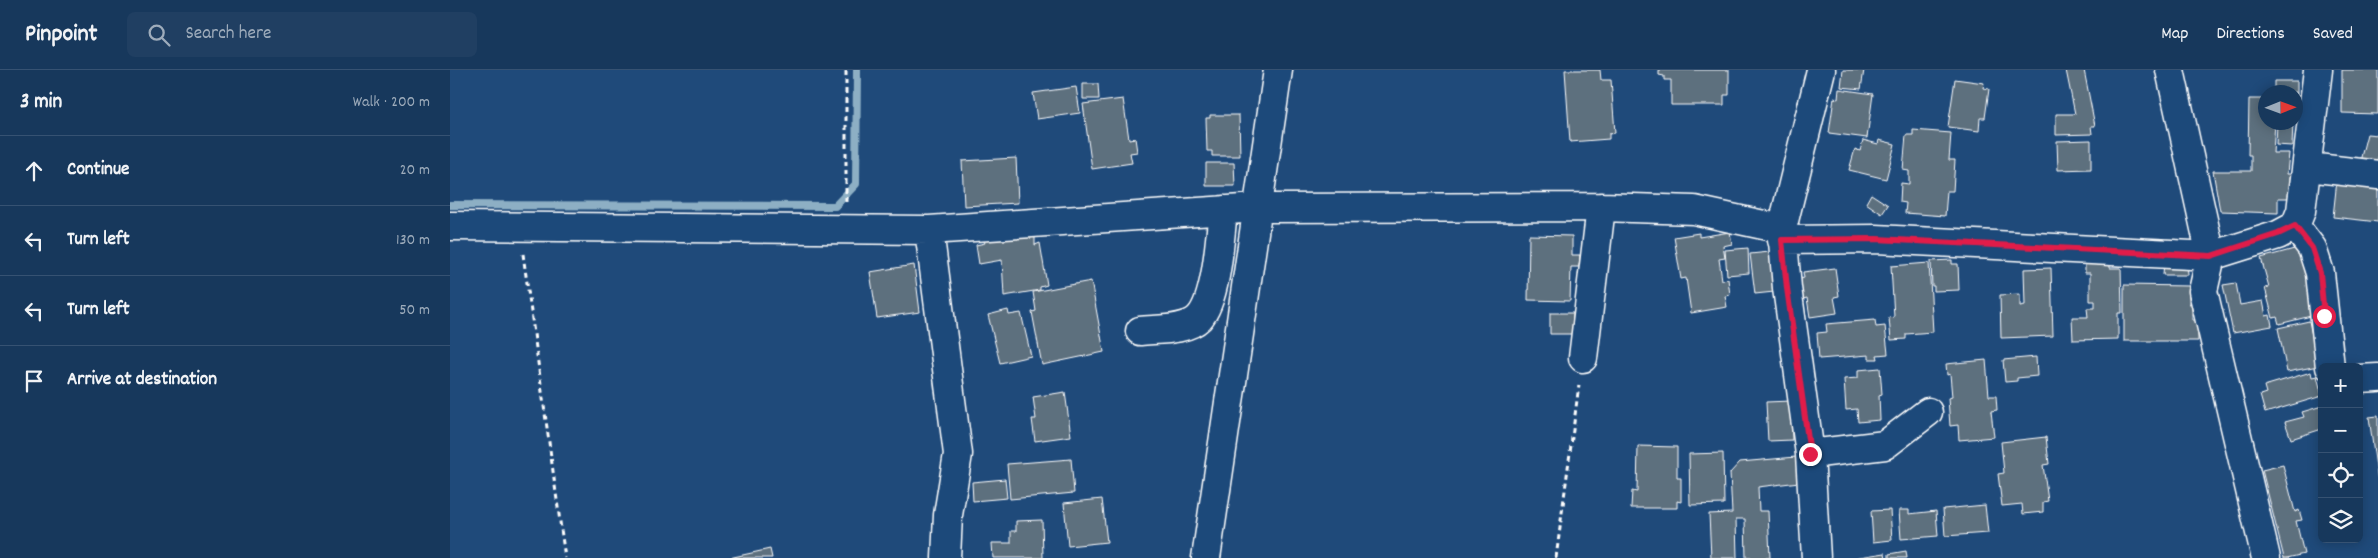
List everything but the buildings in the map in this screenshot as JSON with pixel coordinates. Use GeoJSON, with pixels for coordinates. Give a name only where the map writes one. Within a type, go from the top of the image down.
{"type":"FeatureCollection","features":[{"type":"Feature","properties":{"kind":"street"},"geometry":{"type":"LineString","coordinates":[[1206,558],[1278,70]]}},
{"type":"Feature","properties":{"kind":"street"},"geometry":{"type":"LineString","coordinates":[[1816,558],[1810,454],[1787,288],[1782,235],[1822,70]]}},
{"type":"Feature","properties":{"kind":"street"},"geometry":{"type":"LineString","coordinates":[[2170,70],[2211,256],[2203,291],[2266,558]]}},
{"type":"Feature","properties":{"kind":"street"},"geometry":{"type":"LineString","coordinates":[[450,226],[929,230],[1258,208],[1600,207],[1694,210],[1782,235],[2211,256],[2278,234],[2295,226],[2302,212],[2318,70]]}},
{"type":"Feature","properties":{"kind":"street"},"geometry":{"type":"LineString","coordinates":[[2308,167],[2378,175]]}},
{"type":"Feature","properties":{"kind":"street"},"geometry":{"type":"LineString","coordinates":[[1583,358],[1600,207]]}},
{"type":"Feature","properties":{"kind":"street"},"geometry":{"type":"LineString","coordinates":[[1140,331],[1183,326],[1198,318],[1207,304],[1216,266],[1223,210]]}},
{"type":"Feature","properties":{"kind":"street"},"geometry":{"type":"LineString","coordinates":[[2295,226],[2312,248],[2320,273],[2330,363]]}},
{"type":"Feature","properties":{"kind":"street"},"geometry":{"type":"LineString","coordinates":[[929,230],[958,454],[948,515],[946,558]]}},
{"type":"Feature","properties":{"kind":"street"},"geometry":{"type":"LineString","coordinates":[[2363,379],[2378,378]]}},
{"type":"Feature","properties":{"kind":"street"},"geometry":{"type":"LineString","coordinates":[[1810,454],[1885,445],[1928,412]]}},
{"type":"Feature","properties":{"kind":"path"},"geometry":{"type":"LineString","coordinates":[[846,70],[846,230]]}},
{"type":"Feature","properties":{"kind":"path"},"geometry":{"type":"LineString","coordinates":[[519,226],[565,558]]}},
{"type":"Feature","properties":{"kind":"path"},"geometry":{"type":"LineString","coordinates":[[1556,558],[1583,358]]}},
{"type":"Feature","properties":{"kind":"waterway"},"geometry":{"type":"LineString","coordinates":[[450,205],[835,206],[856,184],[857,70]]}},
{"type":"Feature","properties":{"kind":"route"},"geometry":{"type":"LineString","coordinates":[[1810,454],[1782,240],[1876,239],[2211,256],[2278,234],[2295,226],[2312,248],[2320,273],[2324,316]]}}]}
